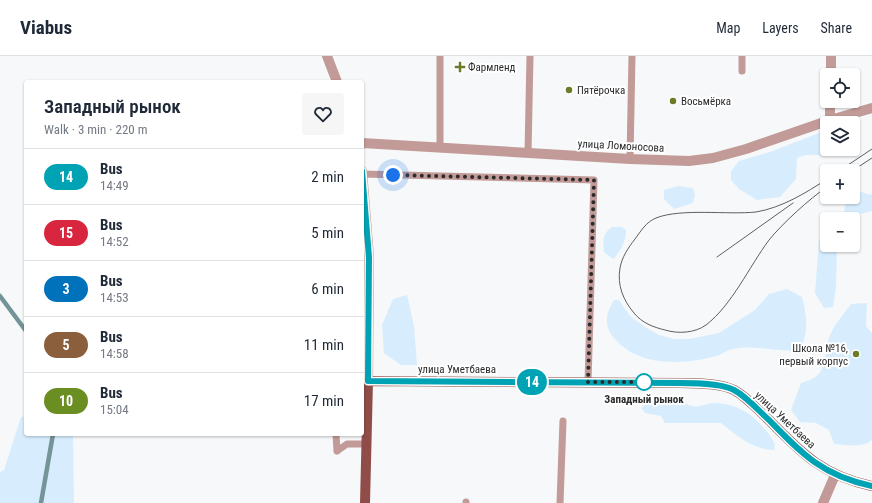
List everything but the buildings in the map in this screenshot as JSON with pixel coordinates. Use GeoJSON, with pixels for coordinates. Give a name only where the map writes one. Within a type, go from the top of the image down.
{"type":"FeatureCollection","features":[{"type":"Feature","properties":{"kind":"main road","name":"улица Уметбаева"},"geometry":{"type":"LineString","coordinates":[[368,381],[707,384],[734,389],[754,405],[813,462],[835,475],[854,482],[872,486]]}},
{"type":"Feature","properties":{"kind":"main road"},"geometry":{"type":"LineString","coordinates":[[365,503],[368,381]]}},
{"type":"Feature","properties":{"kind":"street"},"geometry":{"type":"LineString","coordinates":[[327,56],[336,80]]}},
{"type":"Feature","properties":{"kind":"street"},"geometry":{"type":"LineString","coordinates":[[831,56],[831,68]]}},
{"type":"Feature","properties":{"kind":"street","name":"улица Ломоносова"},"geometry":{"type":"LineString","coordinates":[[844,116],[872,108]]}},
{"type":"Feature","properties":{"kind":"street","name":"улица Ломоносова"},"geometry":{"type":"LineString","coordinates":[[364,143],[630,159],[689,161],[713,158],[746,149],[820,123]]}},
{"type":"Feature","properties":{"kind":"street"},"geometry":{"type":"LineString","coordinates":[[364,198],[369,257],[368,381]]}},
{"type":"Feature","properties":{"kind":"street"},"geometry":{"type":"LineString","coordinates":[[823,503],[835,475]]}},
{"type":"Feature","properties":{"kind":"lane"},"geometry":{"type":"LineString","coordinates":[[440,56],[440,148]]}},
{"type":"Feature","properties":{"kind":"lane"},"geometry":{"type":"LineString","coordinates":[[528,153],[530,56]]}},
{"type":"Feature","properties":{"kind":"lane"},"geometry":{"type":"LineString","coordinates":[[630,159],[632,56]]}},
{"type":"Feature","properties":{"kind":"lane"},"geometry":{"type":"LineString","coordinates":[[742,56],[742,71]]}},
{"type":"Feature","properties":{"kind":"lane"},"geometry":{"type":"LineString","coordinates":[[364,174],[594,180],[588,382]]}},
{"type":"Feature","properties":{"kind":"lane"},"geometry":{"type":"LineString","coordinates":[[560,503],[563,421]]}},
{"type":"Feature","properties":{"kind":"lane"},"geometry":{"type":"LineString","coordinates":[[336,436],[336,451],[347,444],[366,444]]}},
{"type":"Feature","properties":{"kind":"shaded area"},"geometry":{"type":"Polygon","coordinates":[[[820,133],[820,155],[806,155],[797,158],[796,179],[780,197],[757,200],[739,189],[731,180],[731,171],[739,161],[770,152],[820,133]]]}},
{"type":"Feature","properties":{"kind":"shaded area"},"geometry":{"type":"Polygon","coordinates":[[[678,186],[693,188],[695,195],[693,203],[674,209],[664,199],[664,190],[678,186]]]}},
{"type":"Feature","properties":{"kind":"shaded area"},"geometry":{"type":"Polygon","coordinates":[[[860,191],[870,195],[872,193],[872,211],[860,214],[860,212],[844,212],[846,204],[860,204],[860,191]]]}},
{"type":"Feature","properties":{"kind":"shaded area"},"geometry":{"type":"Polygon","coordinates":[[[612,227],[622,227],[626,230],[622,246],[613,259],[604,252],[603,244],[606,232],[612,227]]]}},
{"type":"Feature","properties":{"kind":"shaded area"},"geometry":{"type":"Polygon","coordinates":[[[820,238],[820,252],[837,252],[836,286],[833,307],[824,308],[815,293],[820,238]]]}},
{"type":"Feature","properties":{"kind":"shaded area"},"geometry":{"type":"Polygon","coordinates":[[[787,289],[802,297],[804,304],[806,330],[800,350],[792,351],[750,347],[731,350],[703,359],[676,362],[662,361],[648,359],[635,354],[624,347],[614,338],[607,324],[611,305],[614,300],[619,300],[630,316],[659,335],[674,339],[689,339],[719,333],[755,310],[769,294],[787,289]]]}},
{"type":"Feature","properties":{"kind":"shaded area"},"geometry":{"type":"Polygon","coordinates":[[[407,295],[414,326],[417,365],[401,365],[384,353],[382,325],[393,299],[407,295]]]}},
{"type":"Feature","properties":{"kind":"shaded area","name":"Школа №16, первый корпус"},"geometry":{"type":"Polygon","coordinates":[[[867,303],[866,326],[872,333],[872,440],[868,443],[859,445],[834,444],[829,430],[816,423],[800,422],[791,410],[801,383],[817,376],[821,371],[825,360],[829,338],[839,320],[851,304],[867,303]]]}},
{"type":"Feature","properties":{"kind":"shaded area"},"geometry":{"type":"Polygon","coordinates":[[[653,399],[678,399],[694,406],[714,403],[734,406],[750,415],[764,428],[775,444],[774,450],[759,447],[745,441],[721,423],[665,423],[661,416],[645,413],[641,408],[653,399]]]}},
{"type":"Feature","properties":{"kind":"shaded area"},"geometry":{"type":"Polygon","coordinates":[[[24,416],[24,436],[73,436],[74,503],[0,503],[0,472],[4,470],[21,417],[24,416]]]}},
{"type":"Feature","properties":{"kind":"waterway"},"geometry":{"type":"LineString","coordinates":[[0,296],[24,328]]}},
{"type":"Feature","properties":{"kind":"waterway"},"geometry":{"type":"LineString","coordinates":[[41,503],[53,436]]}},
{"type":"Feature","properties":{"kind":"tram line"},"geometry":{"type":"LineString","coordinates":[[850,164],[872,149]]}},
{"type":"Feature","properties":{"kind":"tram line"},"geometry":{"type":"LineString","coordinates":[[860,166],[872,158]]}},
{"type":"Feature","properties":{"kind":"tram line"},"geometry":{"type":"LineString","coordinates":[[820,184],[811,190],[775,207],[756,212],[691,212],[666,215],[652,220],[644,227],[630,246],[621,264],[619,280],[624,298],[634,313],[648,324],[670,331],[681,332],[702,328],[724,307],[774,234],[820,192]]}},
{"type":"Feature","properties":{"kind":"tram line"},"geometry":{"type":"LineString","coordinates":[[717,257],[793,203]]}},
{"type":"Feature","properties":{"kind":"bus line","name":"14"},"geometry":{"type":"LineString","coordinates":[[364,196],[369,257],[368,381],[680,383],[707,384],[734,389],[754,405],[813,462],[835,475],[854,482],[872,486]]}},
{"type":"Feature","properties":{"kind":"place","name":"Фармленд"},"geometry":{"type":"Point","coordinates":[460,67]}},
{"type":"Feature","properties":{"kind":"place","name":"Пятёрочка"},"geometry":{"type":"Point","coordinates":[569,90]}},
{"type":"Feature","properties":{"kind":"place","name":"Восьмёрка"},"geometry":{"type":"Point","coordinates":[673,101]}},
{"type":"Feature","properties":{"kind":"place","name":"Школа №16, первый корпус"},"geometry":{"type":"Point","coordinates":[856,354]}},
{"type":"Feature","properties":{"kind":"place","name":"Западный рынок"},"geometry":{"type":"Point","coordinates":[644,382]}},
{"type":"Feature","properties":{"kind":"route"},"geometry":{"type":"LineString","coordinates":[[393,175],[594,180],[588,382],[652,382],[644,382]]}}]}
